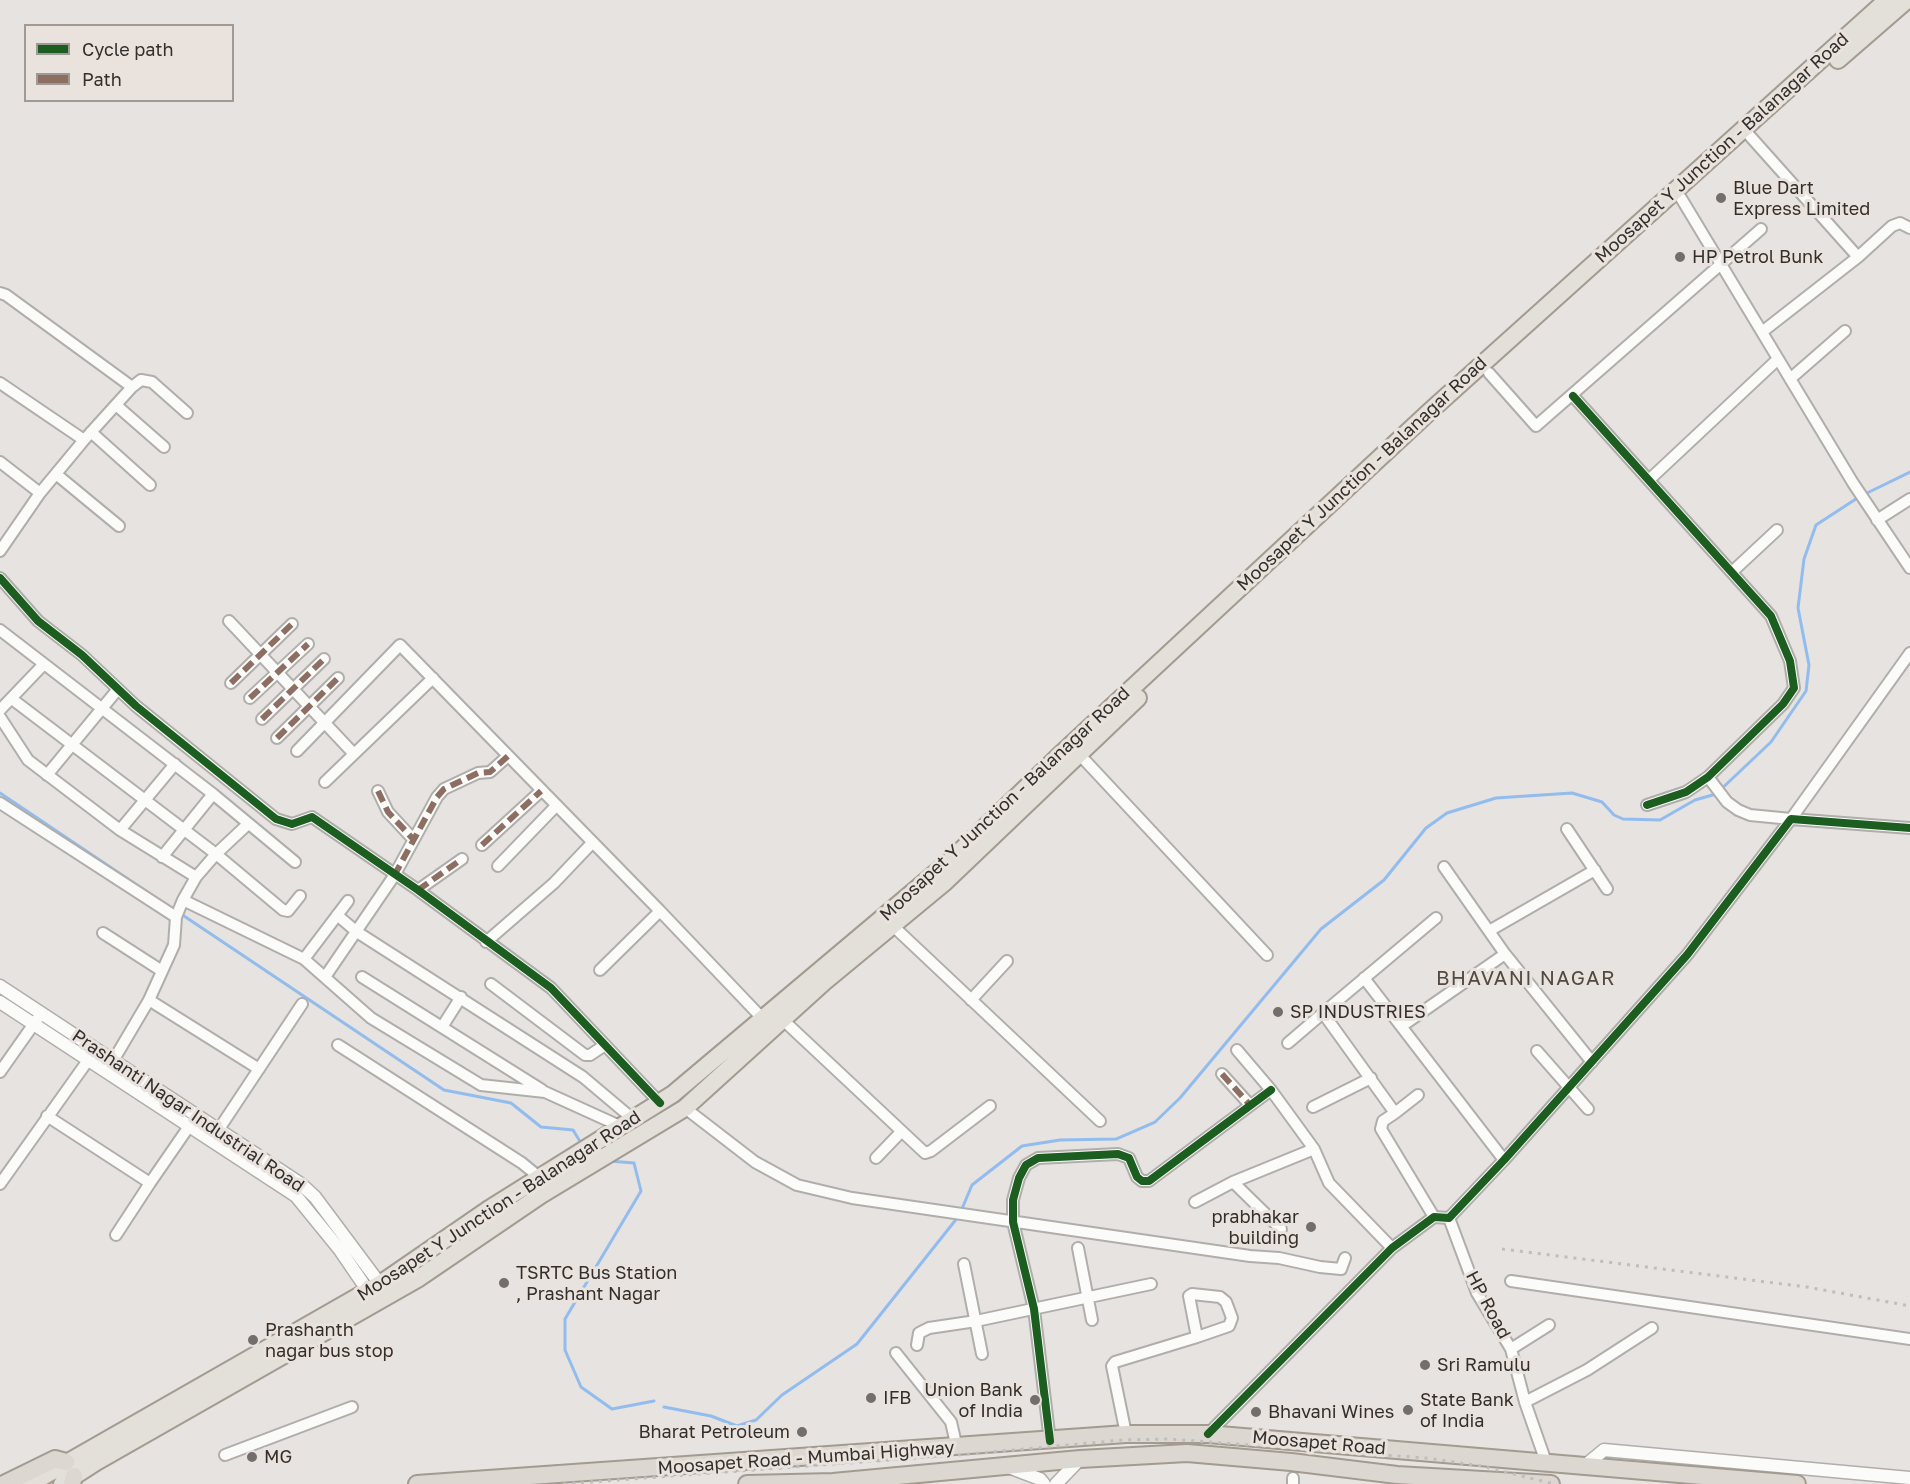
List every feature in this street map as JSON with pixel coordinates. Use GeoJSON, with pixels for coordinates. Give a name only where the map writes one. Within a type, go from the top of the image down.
{"type":"FeatureCollection","features":[{"type":"Feature","properties":{"kind":"highway","name":"Moosapet Road"},"geometry":{"type":"LineString","coordinates":[[1050,1440],[1126,1434],[1208,1434],[1587,1464],[1797,1484]]}},
{"type":"Feature","properties":{"kind":"highway","name":"Moosapet Road - Mumbai Highway"},"geometry":{"type":"LineString","coordinates":[[417,1484],[1050,1440]]}},
{"type":"Feature","properties":{"kind":"highway"},"geometry":{"type":"LineString","coordinates":[[940,1448],[946,1460],[942,1474]]}},
{"type":"Feature","properties":{"kind":"highway"},"geometry":{"type":"LineString","coordinates":[[959,1448],[959,1464],[967,1471]]}},
{"type":"Feature","properties":{"kind":"highway","name":"Moosapet Road"},"geometry":{"type":"LineString","coordinates":[[1045,1465],[1080,1459],[1187,1453],[1292,1462],[1397,1475],[1551,1484]]}},
{"type":"Feature","properties":{"kind":"highway"},"geometry":{"type":"LineString","coordinates":[[4,1484],[55,1458],[68,1477]]}},
{"type":"Feature","properties":{"kind":"highway","name":"Moosapet Road - Mumbai Highway"},"geometry":{"type":"LineString","coordinates":[[750,1484],[833,1483],[1045,1465]]}},
{"type":"Feature","properties":{"kind":"main road","name":"Moosapet Y Junction - Balanagar Road"},"geometry":{"type":"LineString","coordinates":[[30,1484],[68,1477],[374,1288],[538,1177],[577,1163],[623,1126],[719,1066],[761,1017],[951,860],[1060,754],[1429,412],[1887,0]]}},
{"type":"Feature","properties":{"kind":"main road"},"geometry":{"type":"LineString","coordinates":[[68,1477],[419,1278],[577,1163],[627,1144],[685,1108],[719,1066],[782,1019],[945,882],[1233,607],[1749,135],[1907,0]]}},
{"type":"Feature","properties":{"kind":"street"},"geometry":{"type":"LineString","coordinates":[[1749,135],[1858,257]]}},
{"type":"Feature","properties":{"kind":"street"},"geometry":{"type":"LineString","coordinates":[[1681,198],[1853,483],[1910,568]]}},
{"type":"Feature","properties":{"kind":"street"},"geometry":{"type":"LineString","coordinates":[[1762,332],[1858,257],[1892,226],[1900,223],[1910,228]]}},
{"type":"Feature","properties":{"kind":"street"},"geometry":{"type":"LineString","coordinates":[[1489,373],[1536,426],[1761,230]]}},
{"type":"Feature","properties":{"kind":"street"},"geometry":{"type":"LineString","coordinates":[[0,293],[6,295],[132,387]]}},
{"type":"Feature","properties":{"kind":"street"},"geometry":{"type":"LineString","coordinates":[[1790,379],[1845,331]]}},
{"type":"Feature","properties":{"kind":"street"},"geometry":{"type":"LineString","coordinates":[[1650,479],[1778,359]]}},
{"type":"Feature","properties":{"kind":"street"},"geometry":{"type":"LineString","coordinates":[[0,551],[40,493],[87,436],[141,380],[152,382],[186,413]]}},
{"type":"Feature","properties":{"kind":"street"},"geometry":{"type":"LineString","coordinates":[[0,383],[87,436],[150,485]]}},
{"type":"Feature","properties":{"kind":"street"},"geometry":{"type":"LineString","coordinates":[[1573,396],[1733,571],[1771,616],[1790,661],[1794,688],[1783,705],[1708,777],[1686,792],[1647,806]]}},
{"type":"Feature","properties":{"kind":"street"},"geometry":{"type":"LineString","coordinates":[[116,405],[164,447]]}},
{"type":"Feature","properties":{"kind":"street"},"geometry":{"type":"LineString","coordinates":[[0,462],[40,493]]}},
{"type":"Feature","properties":{"kind":"street"},"geometry":{"type":"LineString","coordinates":[[56,474],[119,526]]}},
{"type":"Feature","properties":{"kind":"street"},"geometry":{"type":"LineString","coordinates":[[1877,520],[1910,499]]}},
{"type":"Feature","properties":{"kind":"street"},"geometry":{"type":"LineString","coordinates":[[1733,571],[1777,530]]}},
{"type":"Feature","properties":{"kind":"street"},"geometry":{"type":"LineString","coordinates":[[0,578],[38,621],[82,655],[189,752],[276,819],[292,824],[312,818],[394,876],[418,890],[551,988],[660,1103]]}},
{"type":"Feature","properties":{"kind":"street"},"geometry":{"type":"LineString","coordinates":[[229,621],[354,754]]}},
{"type":"Feature","properties":{"kind":"street"},"geometry":{"type":"LineString","coordinates":[[231,683],[292,624]]}},
{"type":"Feature","properties":{"kind":"street"},"geometry":{"type":"LineString","coordinates":[[0,630],[213,794],[295,862]]}},
{"type":"Feature","properties":{"kind":"street"},"geometry":{"type":"LineString","coordinates":[[250,698],[308,644]]}},
{"type":"Feature","properties":{"kind":"street"},"geometry":{"type":"LineString","coordinates":[[297,751],[400,645],[761,1017]]}},
{"type":"Feature","properties":{"kind":"street"},"geometry":{"type":"LineString","coordinates":[[1208,1434],[1392,1248],[1434,1217],[1449,1218],[1569,1088],[1687,955],[1791,819],[1910,653]]}},
{"type":"Feature","properties":{"kind":"street"},"geometry":{"type":"LineString","coordinates":[[262,719],[324,659]]}},
{"type":"Feature","properties":{"kind":"street"},"geometry":{"type":"LineString","coordinates":[[0,710],[44,664]]}},
{"type":"Feature","properties":{"kind":"street"},"geometry":{"type":"LineString","coordinates":[[277,738],[338,678]]}},
{"type":"Feature","properties":{"kind":"street"},"geometry":{"type":"LineString","coordinates":[[325,782],[433,678]]}},
{"type":"Feature","properties":{"kind":"street"},"geometry":{"type":"LineString","coordinates":[[47,775],[73,747],[118,689]]}},
{"type":"Feature","properties":{"kind":"street"},"geometry":{"type":"LineString","coordinates":[[12,699],[216,854],[285,911],[300,896]]}},
{"type":"Feature","properties":{"kind":"street"},"geometry":{"type":"LineString","coordinates":[[0,717],[28,760],[120,830],[196,877]]}},
{"type":"Feature","properties":{"kind":"street"},"geometry":{"type":"LineString","coordinates":[[1079,754],[1267,955]]}},
{"type":"Feature","properties":{"kind":"street"},"geometry":{"type":"LineString","coordinates":[[325,976],[394,876],[437,796],[444,789],[478,773],[490,772],[508,756]]}},
{"type":"Feature","properties":{"kind":"street"},"geometry":{"type":"LineString","coordinates":[[120,830],[175,765]]}},
{"type":"Feature","properties":{"kind":"street"},"geometry":{"type":"LineString","coordinates":[[1708,777],[1727,802],[1750,815],[1910,828]]}},
{"type":"Feature","properties":{"kind":"street"},"geometry":{"type":"LineString","coordinates":[[378,791],[388,812],[413,839]]}},
{"type":"Feature","properties":{"kind":"street"},"geometry":{"type":"LineString","coordinates":[[482,845],[541,791]]}},
{"type":"Feature","properties":{"kind":"street"},"geometry":{"type":"LineString","coordinates":[[162,856],[213,794]]}},
{"type":"Feature","properties":{"kind":"street"},"geometry":{"type":"LineString","coordinates":[[0,803],[177,916]]}},
{"type":"Feature","properties":{"kind":"street"},"geometry":{"type":"LineString","coordinates":[[498,866],[556,806]]}},
{"type":"Feature","properties":{"kind":"street"},"geometry":{"type":"LineString","coordinates":[[113,1061],[149,1000],[174,945],[177,916],[196,877],[216,854],[249,824]]}},
{"type":"Feature","properties":{"kind":"street"},"geometry":{"type":"LineString","coordinates":[[1567,829],[1607,889]]}},
{"type":"Feature","properties":{"kind":"street"},"geometry":{"type":"LineString","coordinates":[[486,942],[554,883],[592,843]]}},
{"type":"Feature","properties":{"kind":"street"},"geometry":{"type":"LineString","coordinates":[[418,890],[462,859]]}},
{"type":"Feature","properties":{"kind":"street"},"geometry":{"type":"LineString","coordinates":[[1444,867],[1505,954],[1592,1062]]}},
{"type":"Feature","properties":{"kind":"street"},"geometry":{"type":"LineString","coordinates":[[1489,931],[1594,870]]}},
{"type":"Feature","properties":{"kind":"street"},"geometry":{"type":"LineString","coordinates":[[183,900],[304,960],[371,1018],[481,1085],[544,1092]]}},
{"type":"Feature","properties":{"kind":"street"},"geometry":{"type":"LineString","coordinates":[[304,960],[348,902]]}},
{"type":"Feature","properties":{"kind":"street"},"geometry":{"type":"LineString","coordinates":[[600,970],[660,911]]}},
{"type":"Feature","properties":{"kind":"street"},"geometry":{"type":"LineString","coordinates":[[337,915],[357,932],[583,1077],[623,1126]]}},
{"type":"Feature","properties":{"kind":"street"},"geometry":{"type":"LineString","coordinates":[[1288,1043],[1436,918]]}},
{"type":"Feature","properties":{"kind":"street"},"geometry":{"type":"LineString","coordinates":[[892,926],[1100,1121]]}},
{"type":"Feature","properties":{"kind":"street"},"geometry":{"type":"LineString","coordinates":[[103,933],[162,971]]}},
{"type":"Feature","properties":{"kind":"street"},"geometry":{"type":"LineString","coordinates":[[1402,1026],[1505,954]]}},
{"type":"Feature","properties":{"kind":"street"},"geometry":{"type":"LineString","coordinates":[[971,1000],[1007,961]]}},
{"type":"Feature","properties":{"kind":"street"},"geometry":{"type":"LineString","coordinates":[[362,977],[544,1092],[623,1126]]}},
{"type":"Feature","properties":{"kind":"street"},"geometry":{"type":"LineString","coordinates":[[1364,978],[1504,1160]]}},
{"type":"Feature","properties":{"kind":"street"},"geometry":{"type":"LineString","coordinates":[[491,984],[585,1054],[590,1055],[605,1045]]}},
{"type":"Feature","properties":{"kind":"street","name":"Prashanti Nagar Industrial Road"},"geometry":{"type":"LineString","coordinates":[[0,986],[219,1129],[308,1191],[374,1288]]}},
{"type":"Feature","properties":{"kind":"street"},"geometry":{"type":"LineString","coordinates":[[442,1027],[461,997]]}},
{"type":"Feature","properties":{"kind":"street"},"geometry":{"type":"LineString","coordinates":[[149,1000],[259,1070]]}},
{"type":"Feature","properties":{"kind":"street","name":"Prashanti Nagar Industrial Road"},"geometry":{"type":"LineString","coordinates":[[0,1002],[296,1196],[374,1288]]}},
{"type":"Feature","properties":{"kind":"street"},"geometry":{"type":"LineString","coordinates":[[219,1129],[302,1004]]}},
{"type":"Feature","properties":{"kind":"street"},"geometry":{"type":"LineString","coordinates":[[0,1071],[40,1013]]}},
{"type":"Feature","properties":{"kind":"street"},"geometry":{"type":"LineString","coordinates":[[1323,1013],[1395,1113]]}},
{"type":"Feature","properties":{"kind":"street"},"geometry":{"type":"LineString","coordinates":[[782,1019],[919,1151],[925,1153],[931,1151],[990,1106]]}},
{"type":"Feature","properties":{"kind":"street"},"geometry":{"type":"LineString","coordinates":[[338,1045],[522,1163],[538,1177]]}},
{"type":"Feature","properties":{"kind":"street"},"geometry":{"type":"LineString","coordinates":[[1237,1050],[1271,1090],[1314,1149],[1329,1183],[1392,1248]]}},
{"type":"Feature","properties":{"kind":"street"},"geometry":{"type":"LineString","coordinates":[[1537,1051],[1588,1109]]}},
{"type":"Feature","properties":{"kind":"street"},"geometry":{"type":"LineString","coordinates":[[0,1184],[89,1059]]}},
{"type":"Feature","properties":{"kind":"street"},"geometry":{"type":"LineString","coordinates":[[1222,1074],[1250,1106]]}},
{"type":"Feature","properties":{"kind":"street"},"geometry":{"type":"LineString","coordinates":[[1313,1107],[1371,1078]]}},
{"type":"Feature","properties":{"kind":"street"},"geometry":{"type":"LineString","coordinates":[[1050,1440],[1034,1309],[1013,1222],[1013,1200],[1019,1178],[1026,1165],[1038,1158],[1071,1155],[1126,1155],[1133,1163],[1137,1177],[1142,1181],[1149,1181],[1271,1090]]}},
{"type":"Feature","properties":{"kind":"street"},"geometry":{"type":"LineString","coordinates":[[1418,1095],[1383,1121],[1382,1129],[1434,1217]]}},
{"type":"Feature","properties":{"kind":"street"},"geometry":{"type":"LineString","coordinates":[[685,1108],[755,1162],[797,1185],[852,1198],[1279,1258],[1290,1262],[1330,1268],[1341,1269],[1345,1258]]}},
{"type":"Feature","properties":{"kind":"street"},"geometry":{"type":"LineString","coordinates":[[47,1116],[150,1183]]}},
{"type":"Feature","properties":{"kind":"street"},"geometry":{"type":"LineString","coordinates":[[116,1235],[190,1125]]}},
{"type":"Feature","properties":{"kind":"street"},"geometry":{"type":"LineString","coordinates":[[876,1158],[900,1133]]}},
{"type":"Feature","properties":{"kind":"street"},"geometry":{"type":"LineString","coordinates":[[1195,1202],[1233,1182],[1314,1149]]}},
{"type":"Feature","properties":{"kind":"street"},"geometry":{"type":"LineString","coordinates":[[1233,1182],[1281,1229]]}},
{"type":"Feature","properties":{"kind":"street","name":"HP Road"},"geometry":{"type":"LineString","coordinates":[[1449,1218],[1478,1293],[1511,1349],[1525,1402],[1546,1462]]}},
{"type":"Feature","properties":{"kind":"street"},"geometry":{"type":"LineString","coordinates":[[1078,1248],[1092,1320]]}},
{"type":"Feature","properties":{"kind":"street"},"geometry":{"type":"LineString","coordinates":[[964,1264],[982,1354]]}},
{"type":"Feature","properties":{"kind":"street"},"geometry":{"type":"LineString","coordinates":[[1511,1281],[1910,1339]]}},
{"type":"Feature","properties":{"kind":"street"},"geometry":{"type":"LineString","coordinates":[[917,1344],[919,1333],[929,1328],[976,1322],[1151,1284]]}},
{"type":"Feature","properties":{"kind":"street"},"geometry":{"type":"LineString","coordinates":[[1126,1434],[1112,1366],[1115,1362],[1197,1337],[1232,1323],[1226,1302],[1220,1297],[1192,1294],[1189,1296],[1197,1337]]}},
{"type":"Feature","properties":{"kind":"street"},"geometry":{"type":"LineString","coordinates":[[1511,1349],[1549,1325]]}},
{"type":"Feature","properties":{"kind":"street"},"geometry":{"type":"LineString","coordinates":[[1525,1402],[1587,1370],[1652,1329]]}},
{"type":"Feature","properties":{"kind":"street"},"geometry":{"type":"LineString","coordinates":[[897,1353],[951,1422],[959,1448]]}},
{"type":"Feature","properties":{"kind":"street"},"geometry":{"type":"LineString","coordinates":[[225,1455],[352,1407]]}},
{"type":"Feature","properties":{"kind":"street"},"geometry":{"type":"LineString","coordinates":[[1587,1464],[1604,1450],[1910,1478]]}},
{"type":"Feature","properties":{"kind":"street"},"geometry":{"type":"LineString","coordinates":[[1057,1483],[1080,1459]]}},
{"type":"Feature","properties":{"kind":"street"},"geometry":{"type":"LineString","coordinates":[[1045,1465],[1057,1483]]}},
{"type":"Feature","properties":{"kind":"street"},"geometry":{"type":"LineString","coordinates":[[1011,1468],[1057,1483]]}},
{"type":"Feature","properties":{"kind":"waterway"},"geometry":{"type":"LineString","coordinates":[[1865,494],[1910,472]]}},
{"type":"Feature","properties":{"kind":"waterway"},"geometry":{"type":"LineString","coordinates":[[961,1211],[972,1185],[1022,1146],[1060,1140],[1116,1139],[1155,1122],[1180,1098],[1321,929],[1384,880],[1426,828],[1447,813],[1496,798],[1572,793],[1602,802],[1614,815],[1623,819],[1660,820],[1695,800],[1716,794],[1771,742],[1806,691],[1809,665],[1798,608],[1804,559],[1816,525],[1859,497]]}},
{"type":"Feature","properties":{"kind":"waterway"},"geometry":{"type":"LineString","coordinates":[[0,793],[168,906]]}},
{"type":"Feature","properties":{"kind":"waterway"},"geometry":{"type":"LineString","coordinates":[[181,914],[444,1090],[511,1103],[541,1127],[573,1130],[581,1143]]}},
{"type":"Feature","properties":{"kind":"waterway"},"geometry":{"type":"LineString","coordinates":[[609,1161],[634,1163],[641,1191],[565,1319],[565,1350],[581,1387],[612,1409],[654,1401]]}},
{"type":"Feature","properties":{"kind":"waterway"},"geometry":{"type":"LineString","coordinates":[[664,1407],[711,1416],[737,1426],[756,1420],[782,1395],[857,1344],[958,1217]]}},
{"type":"Feature","properties":{"kind":"railway"},"geometry":{"type":"LineString","coordinates":[[1502,1249],[1807,1287],[1910,1306]]}},
{"type":"Feature","properties":{"kind":"railway"},"geometry":{"type":"LineString","coordinates":[[563,1484],[971,1454],[1122,1440],[1169,1439],[1426,1458],[1481,1466],[1554,1484]]}},
{"type":"Feature","properties":{"kind":"marked path"},"geometry":{"type":"LineString","coordinates":[[231,683],[292,624]]}},
{"type":"Feature","properties":{"kind":"marked path"},"geometry":{"type":"LineString","coordinates":[[250,698],[308,644]]}},
{"type":"Feature","properties":{"kind":"marked path"},"geometry":{"type":"LineString","coordinates":[[262,719],[324,659]]}},
{"type":"Feature","properties":{"kind":"marked path"},"geometry":{"type":"LineString","coordinates":[[277,738],[338,678]]}},
{"type":"Feature","properties":{"kind":"marked path"},"geometry":{"type":"LineString","coordinates":[[394,876],[437,797],[444,789],[478,773],[490,772],[508,756]]}},
{"type":"Feature","properties":{"kind":"marked path"},"geometry":{"type":"LineString","coordinates":[[378,791],[388,812],[413,839]]}},
{"type":"Feature","properties":{"kind":"marked path"},"geometry":{"type":"LineString","coordinates":[[482,845],[541,791]]}},
{"type":"Feature","properties":{"kind":"marked path"},"geometry":{"type":"LineString","coordinates":[[418,890],[462,859]]}},
{"type":"Feature","properties":{"kind":"marked path"},"geometry":{"type":"LineString","coordinates":[[1222,1074],[1250,1105]]}},
{"type":"Feature","properties":{"kind":"cycle path"},"geometry":{"type":"LineString","coordinates":[[1573,396],[1771,616],[1790,661],[1794,688],[1783,704],[1708,777],[1686,792],[1647,805]]}},
{"type":"Feature","properties":{"kind":"cycle path"},"geometry":{"type":"LineString","coordinates":[[0,578],[38,621],[82,655],[136,706],[276,819],[292,824],[312,817],[418,890],[551,988],[660,1103]]}},
{"type":"Feature","properties":{"kind":"cycle path"},"geometry":{"type":"LineString","coordinates":[[1208,1434],[1392,1248],[1434,1217],[1449,1218],[1504,1160],[1687,955],[1791,819],[1910,828]]}},
{"type":"Feature","properties":{"kind":"cycle path"},"geometry":{"type":"LineString","coordinates":[[1050,1441],[1034,1309],[1013,1222],[1013,1200],[1019,1178],[1026,1165],[1038,1158],[1118,1154],[1129,1158],[1137,1177],[1142,1181],[1149,1181],[1271,1090]]}},
{"type":"Feature","properties":{"kind":"place","name":"Blue Dart Express Limited"},"geometry":{"type":"Point","coordinates":[1721,198]}},
{"type":"Feature","properties":{"kind":"place","name":"HP Petrol Bunk"},"geometry":{"type":"Point","coordinates":[1680,257]}},
{"type":"Feature","properties":{"kind":"place","name":"SP INDUSTRIES"},"geometry":{"type":"Point","coordinates":[1278,1012]}},
{"type":"Feature","properties":{"kind":"place","name":"prabhakar building"},"geometry":{"type":"Point","coordinates":[1311,1227]}},
{"type":"Feature","properties":{"kind":"place","name":"TSRTC Bus Station , Prashant Nagar"},"geometry":{"type":"Point","coordinates":[504,1283]}},
{"type":"Feature","properties":{"kind":"place","name":"Prashanth nagar bus stop"},"geometry":{"type":"Point","coordinates":[253,1340]}},
{"type":"Feature","properties":{"kind":"place","name":"Sri Ramulu"},"geometry":{"type":"Point","coordinates":[1425,1365]}},
{"type":"Feature","properties":{"kind":"place","name":"IFB"},"geometry":{"type":"Point","coordinates":[871,1398]}},
{"type":"Feature","properties":{"kind":"place","name":"Union Bank of India"},"geometry":{"type":"Point","coordinates":[1035,1400]}},
{"type":"Feature","properties":{"kind":"place","name":"State Bank of India"},"geometry":{"type":"Point","coordinates":[1408,1410]}},
{"type":"Feature","properties":{"kind":"place","name":"Bhavani Wines"},"geometry":{"type":"Point","coordinates":[1256,1412]}},
{"type":"Feature","properties":{"kind":"place","name":"Bharat Petroleum"},"geometry":{"type":"Point","coordinates":[802,1432]}},
{"type":"Feature","properties":{"kind":"place","name":"MG"},"geometry":{"type":"Point","coordinates":[252,1457]}},
{"type":"Feature","properties":{"kind":"district","name":"BHAVANI NAGAR"},"geometry":{"type":"Point","coordinates":[1526,979]}}]}
